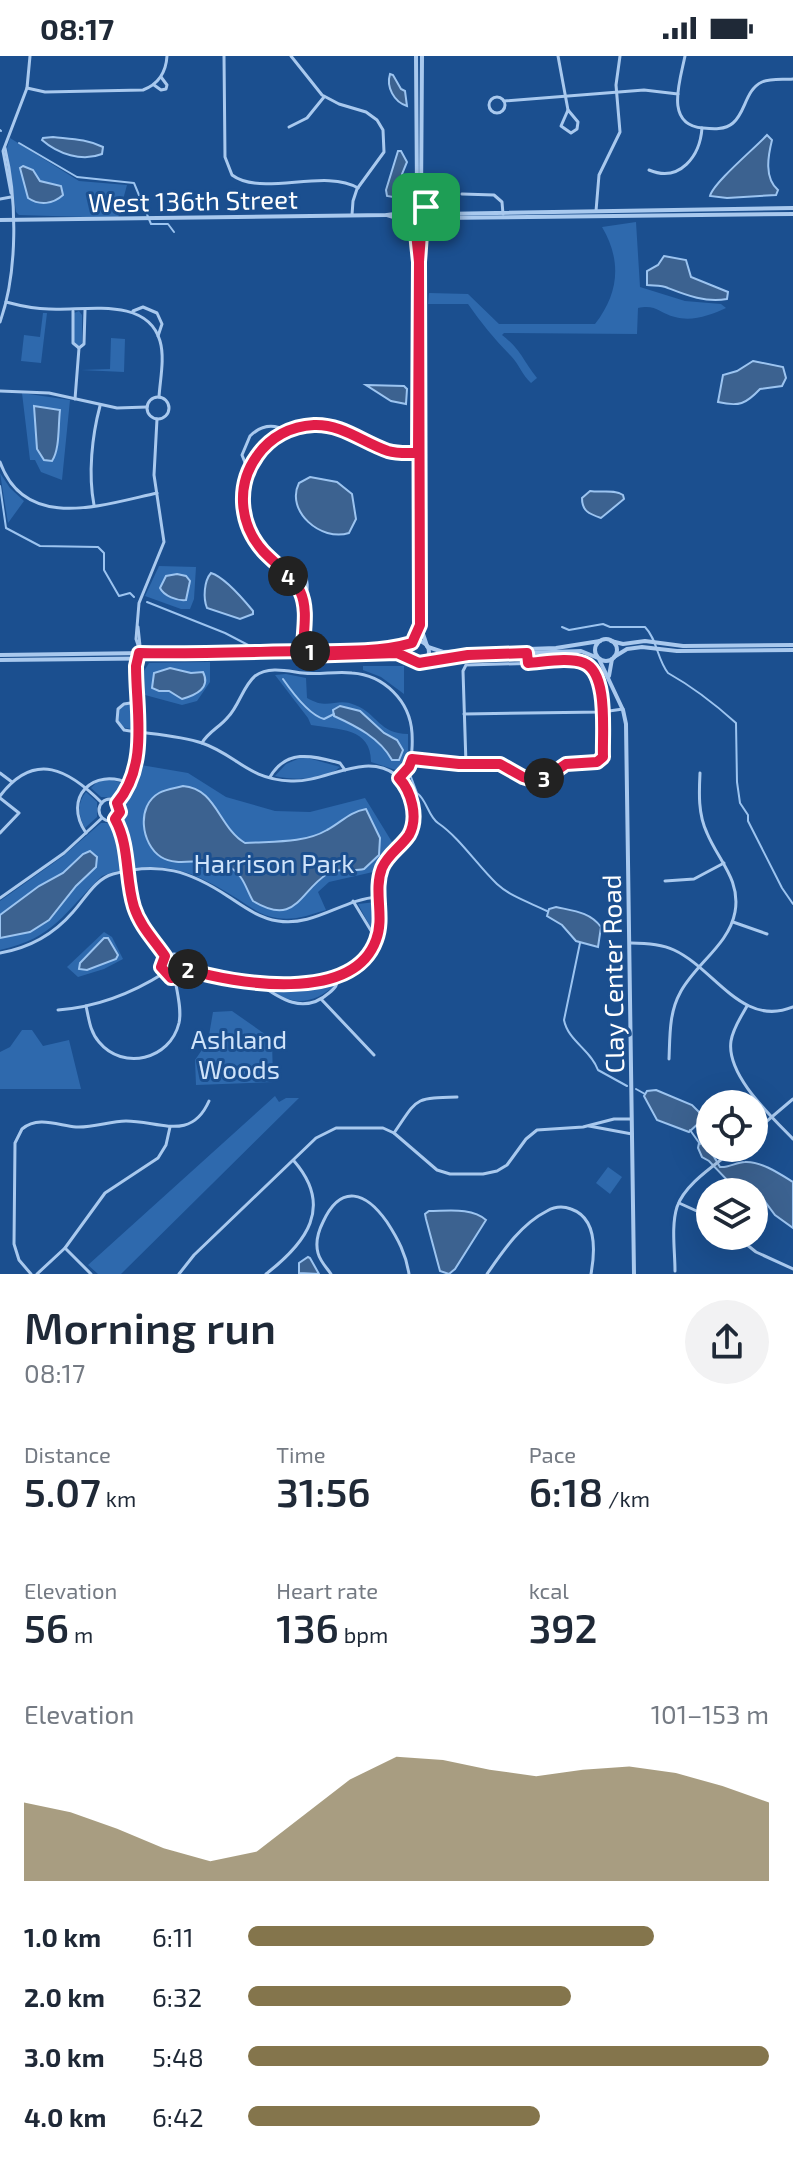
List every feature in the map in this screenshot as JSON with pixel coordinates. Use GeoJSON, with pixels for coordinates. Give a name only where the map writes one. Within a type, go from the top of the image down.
{"type":"FeatureCollection","features":[{"type":"Feature","properties":{"kind":"street"},"geometry":{"type":"LineString","coordinates":[[0,322],[12,269],[11,195],[3,155],[27,88],[30,56]]}},
{"type":"Feature","properties":{"kind":"street"},"geometry":{"type":"LineString","coordinates":[[27,88],[45,92],[138,91],[154,85],[161,77],[167,56]]}},
{"type":"Feature","properties":{"kind":"street"},"geometry":{"type":"LineString","coordinates":[[224,56],[225,157],[232,175],[249,183],[341,181],[358,188]]}},
{"type":"Feature","properties":{"kind":"street"},"geometry":{"type":"LineString","coordinates":[[291,56],[324,97],[372,115],[383,130],[386,143],[382,157],[358,188],[352,215]]}},
{"type":"Feature","properties":{"kind":"street"},"geometry":{"type":"LineString","coordinates":[[419,56],[421,198],[426,223],[421,234],[419,262],[420,625],[429,654],[423,662]]}},
{"type":"Feature","properties":{"kind":"street"},"geometry":{"type":"LineString","coordinates":[[419,56],[417,189],[407,216],[419,262]]}},
{"type":"Feature","properties":{"kind":"street"},"geometry":{"type":"LineString","coordinates":[[558,56],[568,110],[561,126],[571,133],[578,125],[568,110]]}},
{"type":"Feature","properties":{"kind":"street"},"geometry":{"type":"LineString","coordinates":[[596,214],[599,175],[620,132],[617,92],[620,56]]}},
{"type":"Feature","properties":{"kind":"street"},"geometry":{"type":"LineString","coordinates":[[685,56],[677,105],[681,118],[688,124],[702,128],[723,128],[733,123],[753,89],[762,82],[793,79]]}},
{"type":"Feature","properties":{"kind":"street"},"geometry":{"type":"LineString","coordinates":[[154,85],[161,90],[166,89],[167,85],[161,77]]}},
{"type":"Feature","properties":{"kind":"street"},"geometry":{"type":"LineString","coordinates":[[504,101],[505,109],[501,113],[490,110],[492,99],[497,97],[504,101],[653,89],[678,94]]}},
{"type":"Feature","properties":{"kind":"street"},"geometry":{"type":"LineString","coordinates":[[289,127],[307,118],[324,97]]}},
{"type":"Feature","properties":{"kind":"street"},"geometry":{"type":"LineString","coordinates":[[649,170],[670,174],[685,166],[698,151],[702,128]]}},
{"type":"Feature","properties":{"kind":"street"},"geometry":{"type":"LineString","coordinates":[[0,142],[5,146]]}},
{"type":"Feature","properties":{"kind":"street"},"geometry":{"type":"LineString","coordinates":[[462,194],[494,195],[502,202],[502,215]]}},
{"type":"Feature","properties":{"kind":"street"},"geometry":{"type":"LineString","coordinates":[[0,199],[11,195]]}},
{"type":"Feature","properties":{"kind":"street"},"geometry":{"type":"LineString","coordinates":[[425,207],[441,214],[502,215],[793,211]]}},
{"type":"Feature","properties":{"kind":"street","name":"West 136th Street"},"geometry":{"type":"LineString","coordinates":[[0,220],[387,215],[425,207]]}},
{"type":"Feature","properties":{"kind":"street","name":"West 136th Street"},"geometry":{"type":"LineString","coordinates":[[387,215],[411,224],[426,223]]}},
{"type":"Feature","properties":{"kind":"street"},"geometry":{"type":"LineString","coordinates":[[426,223],[438,218],[502,215]]}},
{"type":"Feature","properties":{"kind":"street"},"geometry":{"type":"LineString","coordinates":[[6,302],[38,309],[132,312],[145,319],[158,336],[162,351],[159,397]]}},
{"type":"Feature","properties":{"kind":"street"},"geometry":{"type":"LineString","coordinates":[[132,312],[140,307],[154,311],[161,321],[158,336]]}},
{"type":"Feature","properties":{"kind":"street"},"geometry":{"type":"LineString","coordinates":[[73,310],[73,343],[79,348]]}},
{"type":"Feature","properties":{"kind":"street"},"geometry":{"type":"LineString","coordinates":[[75,399],[79,348],[84,344],[85,310]]}},
{"type":"Feature","properties":{"kind":"street"},"geometry":{"type":"LineString","coordinates":[[0,391],[40,392],[100,405],[147,407]]}},
{"type":"Feature","properties":{"kind":"street"},"geometry":{"type":"LineString","coordinates":[[147,407],[151,400],[159,397]]}},
{"type":"Feature","properties":{"kind":"street"},"geometry":{"type":"LineString","coordinates":[[147,407],[151,416],[157,419],[166,416],[169,409],[167,402],[159,397]]}},
{"type":"Feature","properties":{"kind":"street"},"geometry":{"type":"LineString","coordinates":[[94,505],[91,484],[95,426],[100,405]]}},
{"type":"Feature","properties":{"kind":"street"},"geometry":{"type":"LineString","coordinates":[[117,803],[130,784],[136,766],[138,655],[142,645],[138,627],[140,600],[164,542],[154,464],[157,419]]}},
{"type":"Feature","properties":{"kind":"street"},"geometry":{"type":"LineString","coordinates":[[248,470],[242,455],[250,436],[267,426],[278,426],[287,431]]}},
{"type":"Feature","properties":{"kind":"street"},"geometry":{"type":"LineString","coordinates":[[303,603],[295,583],[251,534],[244,514],[242,494],[248,470],[264,447],[287,431],[308,426],[331,426],[387,450],[418,453]]}},
{"type":"Feature","properties":{"kind":"street"},"geometry":{"type":"LineString","coordinates":[[0,462],[7,479],[17,491],[40,505],[63,509],[157,493]]}},
{"type":"Feature","properties":{"kind":"street"},"geometry":{"type":"LineString","coordinates":[[273,560],[286,559],[302,569],[309,586],[303,603],[303,654]]}},
{"type":"Feature","properties":{"kind":"street"},"geometry":{"type":"LineString","coordinates":[[412,662],[407,653],[420,625]]}},
{"type":"Feature","properties":{"kind":"street"},"geometry":{"type":"LineString","coordinates":[[303,654],[370,650],[419,641],[443,652],[546,648],[600,641],[678,646],[793,647]]}},
{"type":"Feature","properties":{"kind":"street"},"geometry":{"type":"LineString","coordinates":[[598,658],[595,647],[600,641]]}},
{"type":"Feature","properties":{"kind":"street"},"geometry":{"type":"LineString","coordinates":[[609,676],[617,649],[611,641]]}},
{"type":"Feature","properties":{"kind":"street"},"geometry":{"type":"LineString","coordinates":[[0,658],[397,653],[412,662],[423,662],[468,655],[581,651],[607,661],[630,648],[793,647]]}},
{"type":"Feature","properties":{"kind":"street"},"geometry":{"type":"LineString","coordinates":[[527,653],[528,663]]}},
{"type":"Feature","properties":{"kind":"street","name":"Clay Center Road"},"geometry":{"type":"LineString","coordinates":[[598,658],[609,676],[626,724],[634,1274]]}},
{"type":"Feature","properties":{"kind":"street"},"geometry":{"type":"LineString","coordinates":[[412,759],[466,764],[503,765],[523,777],[537,780],[564,765],[601,760],[601,690],[593,670],[580,662],[465,666],[466,764]]}},
{"type":"Feature","properties":{"kind":"street"},"geometry":{"type":"LineString","coordinates":[[202,743],[231,714],[249,683],[260,674],[286,670],[354,673],[384,683],[402,703],[412,729],[412,759],[399,778]]}},
{"type":"Feature","properties":{"kind":"street"},"geometry":{"type":"LineString","coordinates":[[137,702],[122,705],[117,711],[116,719],[123,729],[202,743],[245,769],[270,778],[308,780],[356,767],[376,767],[399,778],[411,798],[412,827],[382,868],[379,927],[376,941],[366,957],[338,976],[305,983],[258,983],[186,969]]}},
{"type":"Feature","properties":{"kind":"street"},"geometry":{"type":"LineString","coordinates":[[464,714],[623,709]]}},
{"type":"Feature","properties":{"kind":"street"},"geometry":{"type":"LineString","coordinates":[[270,778],[285,761],[301,755],[339,763],[345,770]]}},
{"type":"Feature","properties":{"kind":"street"},"geometry":{"type":"LineString","coordinates":[[0,833],[19,813],[0,797],[12,782],[30,772],[46,769],[70,775],[102,803]]}},
{"type":"Feature","properties":{"kind":"street"},"geometry":{"type":"LineString","coordinates":[[0,773],[12,782]]}},
{"type":"Feature","properties":{"kind":"street"},"geometry":{"type":"LineString","coordinates":[[669,1059],[670,1025],[675,1005],[686,984],[733,922],[735,890],[701,816],[700,773]]}},
{"type":"Feature","properties":{"kind":"street"},"geometry":{"type":"LineString","coordinates":[[86,833],[77,810],[80,797],[87,788],[107,778],[130,784]]}},
{"type":"Feature","properties":{"kind":"street"},"geometry":{"type":"LineString","coordinates":[[110,799],[117,803],[120,812],[115,819],[109,821],[102,818],[99,811],[102,803],[110,799]]}},
{"type":"Feature","properties":{"kind":"street"},"geometry":{"type":"LineString","coordinates":[[0,898],[64,853],[102,818]]}},
{"type":"Feature","properties":{"kind":"street"},"geometry":{"type":"LineString","coordinates":[[115,819],[123,837],[134,906],[165,956]]}},
{"type":"Feature","properties":{"kind":"street"},"geometry":{"type":"LineString","coordinates":[[665,881],[700,877],[724,863]]}},
{"type":"Feature","properties":{"kind":"street"},"geometry":{"type":"LineString","coordinates":[[0,953],[24,947],[45,936],[68,918],[102,880],[128,872],[158,868],[184,872],[203,880],[255,913],[279,921],[309,919],[353,901],[379,897]]}},
{"type":"Feature","properties":{"kind":"street"},"geometry":{"type":"LineString","coordinates":[[353,901],[376,941]]}},
{"type":"Feature","properties":{"kind":"street"},"geometry":{"type":"LineString","coordinates":[[733,922],[767,934]]}},
{"type":"Feature","properties":{"kind":"street"},"geometry":{"type":"LineString","coordinates":[[630,943],[669,948],[700,967],[747,1006],[772,1012],[793,1007]]}},
{"type":"Feature","properties":{"kind":"street"},"geometry":{"type":"LineString","coordinates":[[175,979],[164,973],[161,964],[165,956],[173,953],[180,956],[186,969]]}},
{"type":"Feature","properties":{"kind":"street"},"geometry":{"type":"LineString","coordinates":[[175,979],[182,976],[186,969]]}},
{"type":"Feature","properties":{"kind":"street"},"geometry":{"type":"LineString","coordinates":[[58,1010],[86,1006],[127,994],[164,973]]}},
{"type":"Feature","properties":{"kind":"street"},"geometry":{"type":"LineString","coordinates":[[258,983],[289,1003],[305,1004],[321,999],[338,984],[338,976]]}},
{"type":"Feature","properties":{"kind":"street"},"geometry":{"type":"LineString","coordinates":[[86,1006],[92,1032],[106,1050],[124,1058],[148,1057],[165,1047],[177,1030],[180,1014],[175,979]]}},
{"type":"Feature","properties":{"kind":"street"},"geometry":{"type":"LineString","coordinates":[[321,999],[374,1055]]}},
{"type":"Feature","properties":{"kind":"street"},"geometry":{"type":"LineString","coordinates":[[747,1006],[733,1032],[732,1058],[742,1080],[793,1139]]}},
{"type":"Feature","properties":{"kind":"street"},"geometry":{"type":"LineString","coordinates":[[394,1133],[418,1101],[457,1097]]}},
{"type":"Feature","properties":{"kind":"street"},"geometry":{"type":"LineString","coordinates":[[768,1120],[793,1099]]}},
{"type":"Feature","properties":{"kind":"street"},"geometry":{"type":"LineString","coordinates":[[31,1274],[19,1260],[14,1244],[15,1143],[22,1129],[40,1122],[81,1127],[126,1121],[170,1127],[192,1122],[205,1110],[209,1101]]}},
{"type":"Feature","properties":{"kind":"street"},"geometry":{"type":"LineString","coordinates":[[179,1274],[194,1255],[316,1138],[332,1129],[375,1127],[394,1133],[437,1170],[450,1174],[479,1174],[507,1165],[524,1141],[537,1130],[631,1119]]}},
{"type":"Feature","properties":{"kind":"street"},"geometry":{"type":"LineString","coordinates":[[589,1126],[632,1134]]}},
{"type":"Feature","properties":{"kind":"street"},"geometry":{"type":"LineString","coordinates":[[37,1274],[65,1248],[105,1193],[158,1158],[165,1149],[170,1127]]}},
{"type":"Feature","properties":{"kind":"street"},"geometry":{"type":"LineString","coordinates":[[266,1274],[294,1252],[311,1217],[311,1189],[293,1160]]}},
{"type":"Feature","properties":{"kind":"street"},"geometry":{"type":"LineString","coordinates":[[675,1271],[675,1219],[679,1203],[687,1190],[720,1162]]}},
{"type":"Feature","properties":{"kind":"street"},"geometry":{"type":"LineString","coordinates":[[331,1274],[317,1251],[318,1232],[335,1202],[356,1196],[373,1204],[395,1234],[405,1255],[409,1274]]}},
{"type":"Feature","properties":{"kind":"street"},"geometry":{"type":"LineString","coordinates":[[679,1203],[696,1211]]}},
{"type":"Feature","properties":{"kind":"street"},"geometry":{"type":"LineString","coordinates":[[487,1274],[514,1238],[546,1211],[560,1207],[578,1212],[590,1228],[591,1274]]}},
{"type":"Feature","properties":{"kind":"street"},"geometry":{"type":"LineString","coordinates":[[65,1248],[91,1274]]}},
{"type":"Feature","properties":{"kind":"street"},"geometry":{"type":"LineString","coordinates":[[754,1250],[793,1269]]}},
{"type":"Feature","properties":{"kind":"green space"},"geometry":{"type":"Polygon","coordinates":[[[10,138],[79,181],[127,185],[118,218],[19,215],[16,212],[7,148],[10,138]]]}},
{"type":"Feature","properties":{"kind":"green space"},"geometry":{"type":"Polygon","coordinates":[[[636,222],[640,287],[685,301],[721,304],[726,308],[688,319],[653,308],[638,308],[637,334],[504,333],[502,335],[537,378],[531,383],[468,304],[428,304],[429,293],[468,294],[499,324],[595,324],[609,301],[615,277],[613,252],[602,227],[636,222]]]}},
{"type":"Feature","properties":{"kind":"green space"},"geometry":{"type":"Polygon","coordinates":[[[79,311],[82,315],[82,343],[79,346],[74,344],[74,313],[79,311]]]}},
{"type":"Feature","properties":{"kind":"green space"},"geometry":{"type":"Polygon","coordinates":[[[43,313],[47,313],[41,363],[21,361],[24,335],[40,337],[43,313]]]}},
{"type":"Feature","properties":{"kind":"green space"},"geometry":{"type":"Polygon","coordinates":[[[111,338],[125,339],[124,372],[81,370],[110,369],[111,338]]]}},
{"type":"Feature","properties":{"kind":"green space"},"geometry":{"type":"Polygon","coordinates":[[[22,393],[70,400],[62,480],[41,472],[35,460],[30,460],[22,393]]]}},
{"type":"Feature","properties":{"kind":"green space"},"geometry":{"type":"Polygon","coordinates":[[[0,473],[24,501],[8,523],[0,473]]]}},
{"type":"Feature","properties":{"kind":"green space"},"geometry":{"type":"Polygon","coordinates":[[[159,566],[196,567],[194,599],[190,609],[181,609],[145,596],[159,566]]]}},
{"type":"Feature","properties":{"kind":"green space"},"geometry":{"type":"Polygon","coordinates":[[[210,662],[210,682],[197,701],[182,705],[145,695],[144,671],[149,663],[210,662]]]}},
{"type":"Feature","properties":{"kind":"green space"},"geometry":{"type":"Polygon","coordinates":[[[363,666],[404,666],[404,694],[381,677],[363,670],[363,666]]]}},
{"type":"Feature","properties":{"kind":"green space"},"geometry":{"type":"Polygon","coordinates":[[[275,675],[306,678],[307,698],[315,702],[355,705],[391,731],[408,734],[408,758],[399,771],[371,762],[366,742],[352,732],[311,725],[275,675]]]}},
{"type":"Feature","properties":{"kind":"green space"},"geometry":{"type":"Polygon","coordinates":[[[127,704],[133,705],[131,729],[122,727],[118,721],[119,710],[127,704]]]}},
{"type":"Feature","properties":{"kind":"green space"},"geometry":{"type":"Polygon","coordinates":[[[300,758],[340,767],[326,775],[309,778],[275,776],[286,764],[300,758]]]}},
{"type":"Feature","properties":{"kind":"green space","name":"Harrison Park"},"geometry":{"type":"Polygon","coordinates":[[[141,765],[188,773],[226,797],[275,811],[310,812],[365,798],[396,844],[373,872],[329,882],[318,892],[326,910],[308,916],[290,919],[272,917],[191,874],[166,868],[134,868],[102,876],[46,931],[19,945],[0,950],[0,901],[62,857],[101,823],[119,820],[122,801],[141,765]]]}},
{"type":"Feature","properties":{"kind":"green space"},"geometry":{"type":"Polygon","coordinates":[[[109,779],[125,784],[117,798],[101,797],[91,788],[98,781],[109,779]]]}},
{"type":"Feature","properties":{"kind":"green space"},"geometry":{"type":"Polygon","coordinates":[[[86,792],[97,802],[97,817],[85,828],[80,809],[86,792]]]}},
{"type":"Feature","properties":{"kind":"green space"},"geometry":{"type":"Polygon","coordinates":[[[376,902],[377,928],[374,934],[358,904],[376,902]]]}},
{"type":"Feature","properties":{"kind":"green space"},"geometry":{"type":"Polygon","coordinates":[[[104,932],[112,937],[123,959],[78,977],[67,967],[104,932]]]}},
{"type":"Feature","properties":{"kind":"green space"},"geometry":{"type":"Polygon","coordinates":[[[173,956],[180,959],[183,966],[180,973],[173,976],[166,973],[163,966],[166,959],[173,956]]]}},
{"type":"Feature","properties":{"kind":"green space"},"geometry":{"type":"Polygon","coordinates":[[[335,980],[336,984],[328,991],[302,1001],[285,998],[268,987],[335,980]]]}},
{"type":"Feature","properties":{"kind":"green space","name":"Ashland Woods"},"geometry":{"type":"Polygon","coordinates":[[[232,1011],[272,1039],[273,1082],[196,1085],[195,1060],[208,1041],[213,1012],[232,1011]]]}},
{"type":"Feature","properties":{"kind":"green space"},"geometry":{"type":"Polygon","coordinates":[[[22,1030],[32,1030],[43,1046],[69,1040],[81,1089],[0,1089],[0,1052],[10,1047],[22,1030]]]}},
{"type":"Feature","properties":{"kind":"green space"},"geometry":{"type":"Polygon","coordinates":[[[275,1096],[279,1102],[286,1098],[299,1098],[121,1274],[98,1274],[88,1265],[275,1096]]]}},
{"type":"Feature","properties":{"kind":"green space"},"geometry":{"type":"Polygon","coordinates":[[[608,1167],[622,1177],[610,1194],[596,1183],[608,1167]]]}},
{"type":"Feature","properties":{"kind":"shaded area"},"geometry":{"type":"Polygon","coordinates":[[[390,74],[405,91],[407,106],[392,93],[390,74]]]}},
{"type":"Feature","properties":{"kind":"shaded area"},"geometry":{"type":"Polygon","coordinates":[[[767,135],[772,140],[768,166],[778,190],[776,195],[710,196],[726,174],[767,135]]]}},
{"type":"Feature","properties":{"kind":"shaded area"},"geometry":{"type":"Polygon","coordinates":[[[53,137],[97,144],[103,147],[102,154],[78,157],[63,153],[42,140],[53,137]]]}},
{"type":"Feature","properties":{"kind":"shaded area"},"geometry":{"type":"Polygon","coordinates":[[[398,151],[407,162],[402,174],[405,188],[393,197],[387,196],[386,190],[398,151]]]}},
{"type":"Feature","properties":{"kind":"shaded area"},"geometry":{"type":"Polygon","coordinates":[[[23,166],[33,170],[40,181],[61,186],[63,195],[46,203],[28,198],[20,168],[23,166]]]}},
{"type":"Feature","properties":{"kind":"shaded area"},"geometry":{"type":"Polygon","coordinates":[[[664,256],[686,260],[691,277],[728,292],[727,299],[704,299],[647,285],[647,271],[658,265],[664,256]]]}},
{"type":"Feature","properties":{"kind":"shaded area"},"geometry":{"type":"Polygon","coordinates":[[[753,361],[783,367],[786,378],[782,386],[760,389],[742,403],[718,402],[723,375],[753,361]]]}},
{"type":"Feature","properties":{"kind":"shaded area"},"geometry":{"type":"Polygon","coordinates":[[[366,385],[404,386],[407,389],[406,404],[391,401],[366,385]]]}},
{"type":"Feature","properties":{"kind":"shaded area"},"geometry":{"type":"Polygon","coordinates":[[[34,406],[60,410],[58,444],[52,461],[44,460],[37,449],[34,406]]]}},
{"type":"Feature","properties":{"kind":"shaded area"},"geometry":{"type":"Polygon","coordinates":[[[310,477],[337,482],[352,494],[356,519],[349,533],[338,535],[317,529],[301,513],[296,494],[299,483],[310,477]]]}},
{"type":"Feature","properties":{"kind":"shaded area"},"geometry":{"type":"Polygon","coordinates":[[[590,491],[616,492],[624,499],[601,518],[583,506],[582,498],[590,491]]]}},
{"type":"Feature","properties":{"kind":"shaded area"},"geometry":{"type":"Polygon","coordinates":[[[211,573],[234,589],[253,614],[240,619],[207,608],[205,590],[211,573]]]}},
{"type":"Feature","properties":{"kind":"shaded area"},"geometry":{"type":"Polygon","coordinates":[[[166,576],[186,576],[190,581],[186,600],[171,597],[160,588],[166,576]]]}},
{"type":"Feature","properties":{"kind":"shaded area"},"geometry":{"type":"Polygon","coordinates":[[[170,668],[191,673],[203,672],[204,687],[182,699],[169,691],[152,688],[154,673],[170,668]]]}},
{"type":"Feature","properties":{"kind":"shaded area"},"geometry":{"type":"Polygon","coordinates":[[[340,706],[360,711],[384,733],[397,740],[403,750],[399,760],[392,760],[374,739],[334,716],[333,710],[340,706]]]}},
{"type":"Feature","properties":{"kind":"shaded area"},"geometry":{"type":"Polygon","coordinates":[[[183,786],[203,794],[245,843],[308,838],[366,809],[380,838],[379,855],[364,869],[327,874],[288,909],[267,908],[253,901],[241,877],[228,866],[210,861],[176,862],[154,851],[144,825],[147,807],[159,793],[183,786]]]}},
{"type":"Feature","properties":{"kind":"shaded area"},"geometry":{"type":"Polygon","coordinates":[[[90,851],[97,857],[96,867],[49,920],[30,932],[0,938],[0,915],[90,851]]]}},
{"type":"Feature","properties":{"kind":"shaded area"},"geometry":{"type":"Polygon","coordinates":[[[556,907],[581,913],[597,922],[601,927],[598,947],[576,941],[562,925],[547,916],[549,909],[556,907]]]}},
{"type":"Feature","properties":{"kind":"shaded area"},"geometry":{"type":"Polygon","coordinates":[[[104,938],[108,938],[118,955],[116,959],[87,970],[79,969],[80,963],[104,938]]]}},
{"type":"Feature","properties":{"kind":"shaded area"},"geometry":{"type":"Polygon","coordinates":[[[656,1090],[692,1105],[696,1109],[696,1126],[689,1132],[657,1120],[644,1096],[647,1091],[656,1090]]]}},
{"type":"Feature","properties":{"kind":"shaded area"},"geometry":{"type":"Polygon","coordinates":[[[710,1162],[726,1167],[751,1162],[793,1182],[793,1228],[768,1206],[768,1178],[725,1178],[710,1162]]]}},
{"type":"Feature","properties":{"kind":"shaded area"},"geometry":{"type":"Polygon","coordinates":[[[429,1211],[467,1211],[486,1220],[449,1274],[440,1271],[425,1214],[429,1211]]]}},
{"type":"Feature","properties":{"kind":"shaded area"},"geometry":{"type":"Polygon","coordinates":[[[308,1257],[319,1274],[299,1273],[299,1263],[308,1257]]]}},
{"type":"Feature","properties":{"kind":"waterway"},"geometry":{"type":"LineString","coordinates":[[19,143],[77,177],[134,183],[151,224],[168,224],[174,232]]}},
{"type":"Feature","properties":{"kind":"waterway"},"geometry":{"type":"LineString","coordinates":[[0,486],[6,528],[40,546],[98,547],[104,553],[104,570],[119,596],[130,593],[134,597]]}},
{"type":"Feature","properties":{"kind":"waterway"},"geometry":{"type":"LineString","coordinates":[[147,602],[250,646]]}},
{"type":"Feature","properties":{"kind":"waterway"},"geometry":{"type":"LineString","coordinates":[[562,627],[569,630],[603,624],[610,627],[645,627],[668,673],[704,696],[736,723],[740,803],[793,904]]}},
{"type":"Feature","properties":{"kind":"waterway"},"geometry":{"type":"LineString","coordinates":[[283,679],[318,717],[324,719],[334,714]]}},
{"type":"Feature","properties":{"kind":"waterway"},"geometry":{"type":"LineString","coordinates":[[411,777],[417,793],[435,820],[454,836],[497,884],[547,911]]}},
{"type":"Feature","properties":{"kind":"waterway"},"geometry":{"type":"LineString","coordinates":[[580,943],[564,1020],[566,1027],[598,1070],[627,1086]]}},
{"type":"Feature","properties":{"kind":"waterway"},"geometry":{"type":"LineString","coordinates":[[636,1089],[645,1094]]}},
{"type":"Feature","properties":{"kind":"waterway"},"geometry":{"type":"LineString","coordinates":[[690,1130],[696,1138]]}},
{"type":"Feature","properties":{"kind":"route"},"geometry":{"type":"LineString","coordinates":[[426,207],[414,205],[407,213],[416,233],[419,262],[418,453],[387,450],[331,426],[308,426],[287,431],[259,452],[250,466],[242,494],[247,524],[258,546],[299,590],[304,612],[303,646],[303,651],[303,656],[397,653],[419,663],[468,655],[527,653],[528,663],[583,663],[599,678],[603,757],[597,762],[564,765],[537,780],[523,777],[500,764],[412,759],[399,778],[411,798],[411,830],[382,868],[379,933],[366,957],[347,972],[315,982],[278,984],[243,981],[186,969],[178,979],[171,978],[161,967],[165,956],[134,907],[123,837],[115,819],[120,812],[117,803],[130,784],[136,766],[136,663],[139,653],[237,652],[303,651],[370,650],[412,643],[420,625],[419,262],[421,234],[429,218],[426,207]]}}]}
